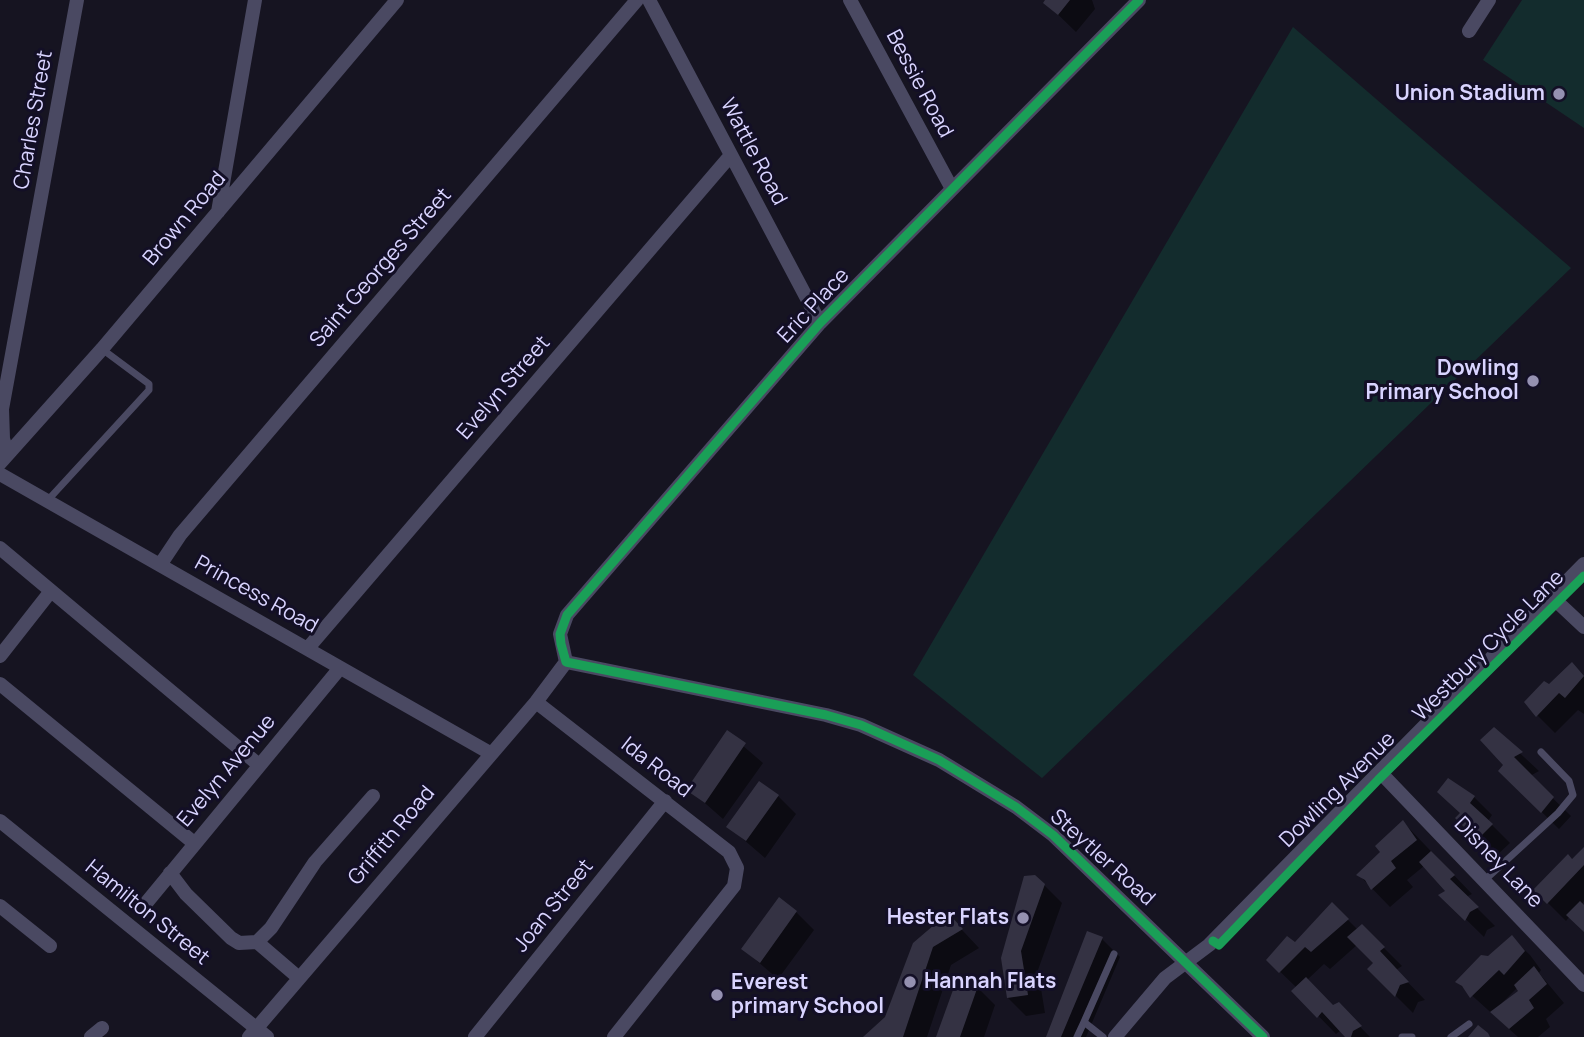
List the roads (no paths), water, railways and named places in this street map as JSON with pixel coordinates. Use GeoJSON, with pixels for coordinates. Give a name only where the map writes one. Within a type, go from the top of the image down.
{"type":"FeatureCollection","features":[{"type":"Feature","properties":{"kind":"street","name":"Charles Street"},"geometry":{"type":"LineString","coordinates":[[4,459],[2,409],[77,0]]}},
{"type":"Feature","properties":{"kind":"street"},"geometry":{"type":"LineString","coordinates":[[218,213],[255,0]]}},
{"type":"Feature","properties":{"kind":"street","name":"Brown Road"},"geometry":{"type":"LineString","coordinates":[[4,459],[102,349],[397,0]]}},
{"type":"Feature","properties":{"kind":"street","name":"Saint Georges Street"},"geometry":{"type":"LineString","coordinates":[[160,565],[180,535],[638,0]]}},
{"type":"Feature","properties":{"kind":"street","name":"Wattle Road"},"geometry":{"type":"LineString","coordinates":[[649,0],[820,323]]}},
{"type":"Feature","properties":{"kind":"street","name":"Bessie Road"},"geometry":{"type":"LineString","coordinates":[[850,0],[951,187]]}},
{"type":"Feature","properties":{"kind":"street","name":"Eric Place"},"geometry":{"type":"LineString","coordinates":[[566,662],[560,634],[567,615],[820,323],[951,187],[1139,0]]}},
{"type":"Feature","properties":{"kind":"street"},"geometry":{"type":"LineString","coordinates":[[1469,31],[1489,0]]}},
{"type":"Feature","properties":{"kind":"street","name":"Evelyn Street"},"geometry":{"type":"LineString","coordinates":[[308,648],[731,155]]}},
{"type":"Feature","properties":{"kind":"street","name":"Princess Road"},"geometry":{"type":"LineString","coordinates":[[0,474],[490,753]]}},
{"type":"Feature","properties":{"kind":"street"},"geometry":{"type":"LineString","coordinates":[[0,548],[259,765]]}},
{"type":"Feature","properties":{"kind":"street","name":"Dowling Avenue"},"geometry":{"type":"LineString","coordinates":[[1115,1037],[1165,978],[1209,945],[1584,564]]}},
{"type":"Feature","properties":{"kind":"street"},"geometry":{"type":"LineString","coordinates":[[0,656],[51,591]]}},
{"type":"Feature","properties":{"kind":"street"},"geometry":{"type":"LineString","coordinates":[[1552,597],[1584,628]]}},
{"type":"Feature","properties":{"kind":"street","name":"Griffith Road"},"geometry":{"type":"LineString","coordinates":[[258,1034],[299,978],[536,702],[566,662]]}},
{"type":"Feature","properties":{"kind":"street","name":"Steytler Road"},"geometry":{"type":"LineString","coordinates":[[566,662],[826,715],[901,741],[939,760],[1044,828],[1096,873],[1263,1037]]}},
{"type":"Feature","properties":{"kind":"street","name":"Evelyn Avenue"},"geometry":{"type":"LineString","coordinates":[[147,902],[340,668]]}},
{"type":"Feature","properties":{"kind":"street"},"geometry":{"type":"LineString","coordinates":[[0,684],[194,843]]}},
{"type":"Feature","properties":{"kind":"street","name":"Ida Road"},"geometry":{"type":"LineString","coordinates":[[536,702],[729,852],[737,868],[734,886],[614,1037]]}},
{"type":"Feature","properties":{"kind":"street","name":"Disney Lane"},"geometry":{"type":"LineString","coordinates":[[1380,772],[1486,879],[1584,985]]}},
{"type":"Feature","properties":{"kind":"street"},"geometry":{"type":"LineString","coordinates":[[170,873],[186,894],[231,938],[239,943],[257,942],[271,928],[315,862],[373,796]]}},
{"type":"Feature","properties":{"kind":"street","name":"Joan Street"},"geometry":{"type":"LineString","coordinates":[[475,1037],[665,801]]}},
{"type":"Feature","properties":{"kind":"street","name":"Hamilton Street"},"geometry":{"type":"LineString","coordinates":[[0,821],[258,1034]]}},
{"type":"Feature","properties":{"kind":"street"},"geometry":{"type":"LineString","coordinates":[[0,906],[50,946]]}},
{"type":"Feature","properties":{"kind":"street"},"geometry":{"type":"LineString","coordinates":[[257,942],[299,978]]}},
{"type":"Feature","properties":{"kind":"lane"},"geometry":{"type":"LineString","coordinates":[[48,500],[149,390],[149,384],[102,349]]}},
{"type":"Feature","properties":{"kind":"lane"},"geometry":{"type":"LineString","coordinates":[[1486,879],[1558,813],[1573,794],[1569,781],[1541,752]]}},
{"type":"Feature","properties":{"kind":"lane"},"geometry":{"type":"LineString","coordinates":[[1077,1037],[1114,954]]}},
{"type":"Feature","properties":{"kind":"lane"},"geometry":{"type":"LineString","coordinates":[[1084,1022],[1103,1037]]}},
{"type":"Feature","properties":{"kind":"lane"},"geometry":{"type":"LineString","coordinates":[[1451,1037],[1469,1024]]}},
{"type":"Feature","properties":{"kind":"lane"},"geometry":{"type":"LineString","coordinates":[[1402,1037],[1412,1037]]}},
{"type":"Feature","properties":{"kind":"place","name":"Union Stadium"},"geometry":{"type":"Point","coordinates":[1559,94]}},
{"type":"Feature","properties":{"kind":"place","name":"Dowling Primary School"},"geometry":{"type":"Point","coordinates":[1533,381]}},
{"type":"Feature","properties":{"kind":"place","name":"Hester Flats"},"geometry":{"type":"Point","coordinates":[1023,918]}},
{"type":"Feature","properties":{"kind":"place","name":"Hannah Flats"},"geometry":{"type":"Point","coordinates":[910,982]}},
{"type":"Feature","properties":{"kind":"place","name":"Everest primary School"},"geometry":{"type":"Point","coordinates":[717,995]}}]}
